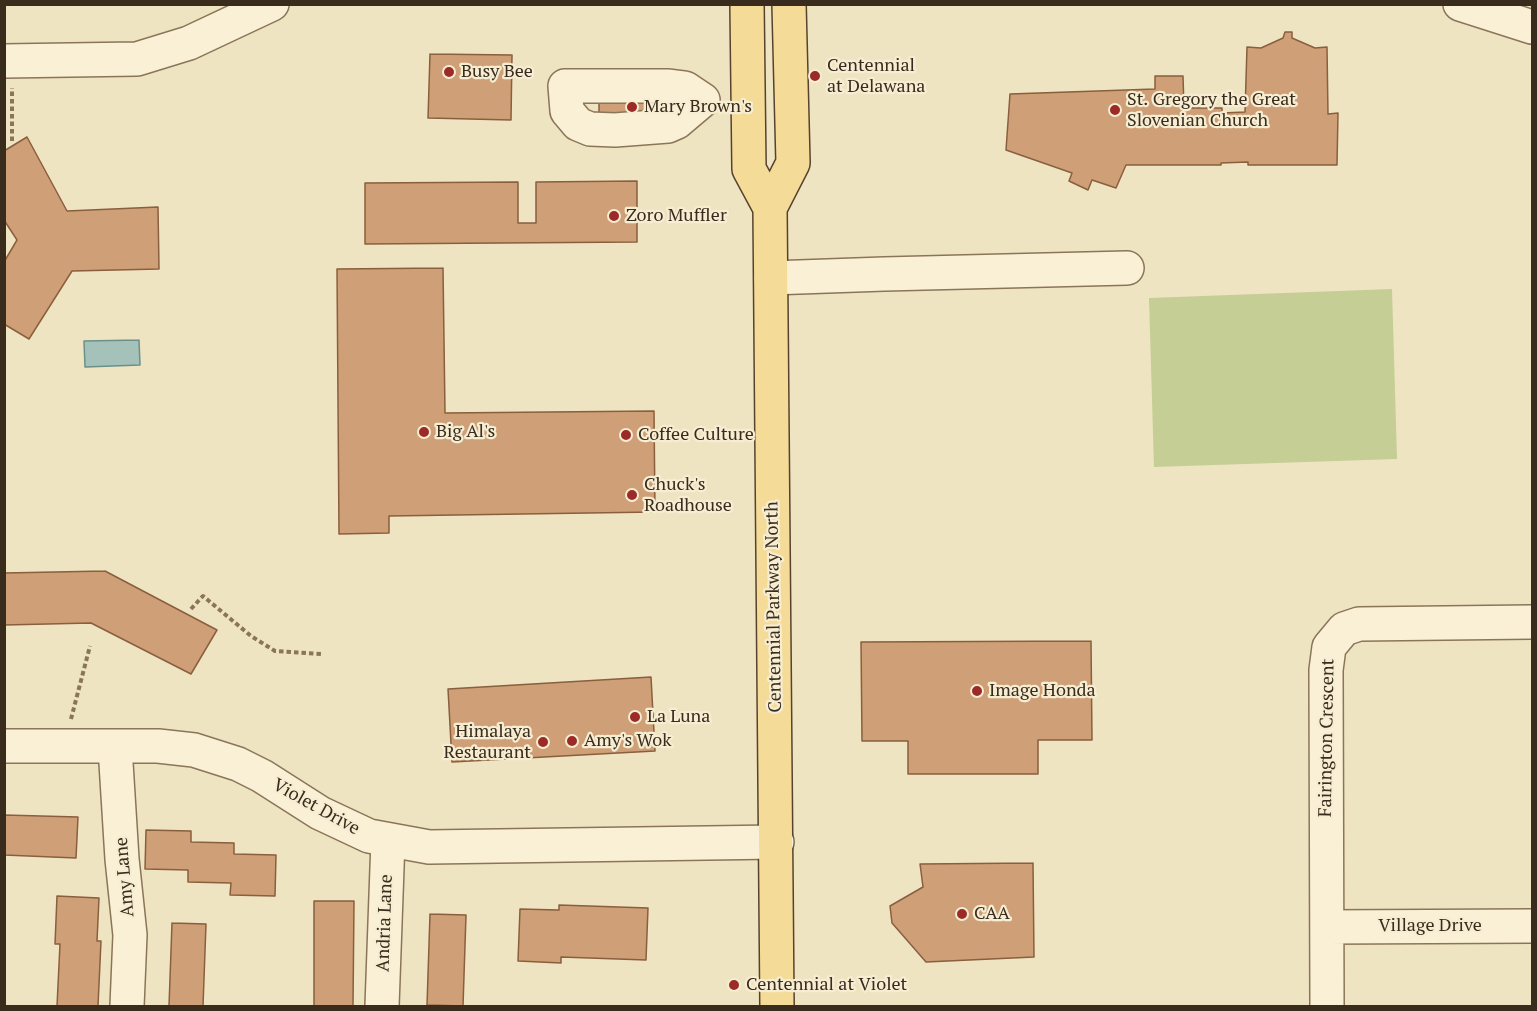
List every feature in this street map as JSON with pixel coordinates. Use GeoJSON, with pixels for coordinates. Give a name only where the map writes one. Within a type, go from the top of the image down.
{"type":"FeatureCollection","features":[{"type":"Feature","properties":{"kind":"main road","name":"Centennial Parkway North"},"geometry":{"type":"LineString","coordinates":[[747,4],[749,169],[770,208],[777,1006]]}},
{"type":"Feature","properties":{"kind":"main road","name":"Centennial Parkway North"},"geometry":{"type":"LineString","coordinates":[[770,208],[793,163],[789,4]]}},
{"type":"Feature","properties":{"kind":"street"},"geometry":{"type":"LineString","coordinates":[[8,61],[137,59],[189,43],[272,4]]}},
{"type":"Feature","properties":{"kind":"street"},"geometry":{"type":"LineString","coordinates":[[1460,4],[1526,19]]}},
{"type":"Feature","properties":{"kind":"street"},"geometry":{"type":"LineString","coordinates":[[565,86],[669,86],[694,94],[678,122],[668,126],[615,130],[590,129],[578,124],[567,111],[565,86]]}},
{"type":"Feature","properties":{"kind":"street"},"geometry":{"type":"LineString","coordinates":[[771,279],[1127,268]]}},
{"type":"Feature","properties":{"kind":"street","name":"Fairington Crescent"},"geometry":{"type":"LineString","coordinates":[[1327,1006],[1326,670],[1329,647],[1344,629],[1359,624],[1533,622]]}},
{"type":"Feature","properties":{"kind":"street","name":"Violet Drive"},"geometry":{"type":"LineString","coordinates":[[4,746],[158,746],[195,750],[216,755],[262,776],[320,813],[369,836],[429,846],[777,842]]}},
{"type":"Feature","properties":{"kind":"street","name":"Amy Lane"},"geometry":{"type":"LineString","coordinates":[[115,747],[122,859],[130,935],[127,1006]]}},
{"type":"Feature","properties":{"kind":"street","name":"Andria Lane"},"geometry":{"type":"LineString","coordinates":[[382,1006],[388,840]]}},
{"type":"Feature","properties":{"kind":"street","name":"Village Drive"},"geometry":{"type":"LineString","coordinates":[[1327,927],[1533,926]]}},
{"type":"Feature","properties":{"kind":"path"},"geometry":{"type":"LineString","coordinates":[[8,61],[12,141]]}},
{"type":"Feature","properties":{"kind":"path"},"geometry":{"type":"LineString","coordinates":[[191,609],[203,596],[251,636],[275,651],[321,654]]}},
{"type":"Feature","properties":{"kind":"path"},"geometry":{"type":"LineString","coordinates":[[64,746],[90,646]]}},
{"type":"Feature","properties":{"kind":"green space"},"geometry":{"type":"Polygon","coordinates":[[[1392,289],[1397,459],[1154,467],[1149,298],[1392,289]]]}},
{"type":"Feature","properties":{"kind":"water"},"geometry":{"type":"Polygon","coordinates":[[[139,340],[140,365],[85,367],[84,341],[139,340]]]}},
{"type":"Feature","properties":{"kind":"building","name":"St. Gregory the Great Slovenian Church"},"geometry":{"type":"Polygon","coordinates":[[[1285,32],[1292,32],[1292,38],[1315,48],[1327,47],[1328,114],[1338,113],[1337,165],[1248,165],[1248,162],[1221,163],[1221,165],[1126,165],[1116,188],[1092,180],[1088,190],[1069,181],[1072,173],[1006,150],[1010,94],[1155,89],[1155,76],[1183,76],[1184,108],[1222,108],[1222,113],[1245,112],[1247,47],[1261,48],[1283,38],[1285,32]]]}},
{"type":"Feature","properties":{"kind":"building"},"geometry":{"type":"Polygon","coordinates":[[[430,54],[512,55],[511,120],[428,118],[430,54]]]}},
{"type":"Feature","properties":{"kind":"building","name":"Mary Brown's"},"geometry":{"type":"Polygon","coordinates":[[[666,93],[666,122],[599,118],[599,97],[666,93]]]}},
{"type":"Feature","properties":{"kind":"building"},"geometry":{"type":"Polygon","coordinates":[[[27,137],[67,211],[158,207],[159,269],[72,271],[29,339],[4,324],[4,262],[17,240],[4,220],[4,151],[27,137]]]}},
{"type":"Feature","properties":{"kind":"building"},"geometry":{"type":"Polygon","coordinates":[[[637,181],[637,242],[365,244],[365,183],[518,182],[518,223],[536,223],[536,182],[637,181]]]}},
{"type":"Feature","properties":{"kind":"building"},"geometry":{"type":"Polygon","coordinates":[[[443,268],[445,413],[654,411],[655,512],[389,516],[389,533],[339,534],[337,269],[443,268]]]}},
{"type":"Feature","properties":{"kind":"building"},"geometry":{"type":"Polygon","coordinates":[[[105,571],[217,630],[191,674],[91,623],[4,625],[4,573],[105,571]]]}},
{"type":"Feature","properties":{"kind":"building","name":"Image Honda"},"geometry":{"type":"Polygon","coordinates":[[[1091,641],[1092,740],[1038,740],[1038,774],[908,774],[908,741],[862,741],[861,642],[1091,641]]]}},
{"type":"Feature","properties":{"kind":"building"},"geometry":{"type":"Polygon","coordinates":[[[651,677],[655,751],[452,762],[448,689],[651,677]]]}},
{"type":"Feature","properties":{"kind":"building"},"geometry":{"type":"Polygon","coordinates":[[[4,815],[78,817],[76,858],[4,855],[4,815]]]}},
{"type":"Feature","properties":{"kind":"building"},"geometry":{"type":"Polygon","coordinates":[[[146,830],[191,831],[191,842],[234,843],[234,854],[276,855],[275,896],[230,895],[231,883],[188,882],[188,870],[145,869],[146,830]]]}},
{"type":"Feature","properties":{"kind":"building","name":"CAA"},"geometry":{"type":"Polygon","coordinates":[[[1033,863],[1034,957],[926,962],[892,923],[890,906],[923,887],[920,864],[1033,863]]]}},
{"type":"Feature","properties":{"kind":"building"},"geometry":{"type":"Polygon","coordinates":[[[57,896],[99,898],[97,941],[101,941],[98,1006],[57,1006],[60,944],[55,944],[57,896]]]}},
{"type":"Feature","properties":{"kind":"building"},"geometry":{"type":"Polygon","coordinates":[[[314,901],[354,901],[353,1006],[314,1006],[314,901]]]}},
{"type":"Feature","properties":{"kind":"building"},"geometry":{"type":"Polygon","coordinates":[[[559,905],[648,908],[646,960],[561,957],[561,963],[518,961],[520,909],[559,910],[559,905]]]}},
{"type":"Feature","properties":{"kind":"building"},"geometry":{"type":"Polygon","coordinates":[[[430,914],[466,915],[463,1006],[427,1005],[430,914]]]}},
{"type":"Feature","properties":{"kind":"building"},"geometry":{"type":"Polygon","coordinates":[[[172,923],[206,924],[203,1006],[169,1006],[172,923]]]}},
{"type":"Feature","properties":{"kind":"place","name":"Busy Bee"},"geometry":{"type":"Point","coordinates":[449,72]}},
{"type":"Feature","properties":{"kind":"place","name":"Centennial at Delawana"},"geometry":{"type":"Point","coordinates":[815,76]}},
{"type":"Feature","properties":{"kind":"place","name":"Mary Brown's"},"geometry":{"type":"Point","coordinates":[632,107]}},
{"type":"Feature","properties":{"kind":"place","name":"St. Gregory the Great Slovenian Church"},"geometry":{"type":"Point","coordinates":[1115,110]}},
{"type":"Feature","properties":{"kind":"place","name":"Zoro Muffler"},"geometry":{"type":"Point","coordinates":[614,216]}},
{"type":"Feature","properties":{"kind":"place","name":"Big Al's"},"geometry":{"type":"Point","coordinates":[424,432]}},
{"type":"Feature","properties":{"kind":"place","name":"Coffee Culture"},"geometry":{"type":"Point","coordinates":[626,435]}},
{"type":"Feature","properties":{"kind":"place","name":"Chuck's Roadhouse"},"geometry":{"type":"Point","coordinates":[632,495]}},
{"type":"Feature","properties":{"kind":"place","name":"Image Honda"},"geometry":{"type":"Point","coordinates":[977,691]}},
{"type":"Feature","properties":{"kind":"place","name":"La Luna"},"geometry":{"type":"Point","coordinates":[635,717]}},
{"type":"Feature","properties":{"kind":"place","name":"Amy's Wok"},"geometry":{"type":"Point","coordinates":[572,741]}},
{"type":"Feature","properties":{"kind":"place","name":"Himalaya Restaurant"},"geometry":{"type":"Point","coordinates":[543,742]}},
{"type":"Feature","properties":{"kind":"place","name":"CAA"},"geometry":{"type":"Point","coordinates":[962,914]}},
{"type":"Feature","properties":{"kind":"place","name":"Centennial at Violet"},"geometry":{"type":"Point","coordinates":[734,985]}}]}
